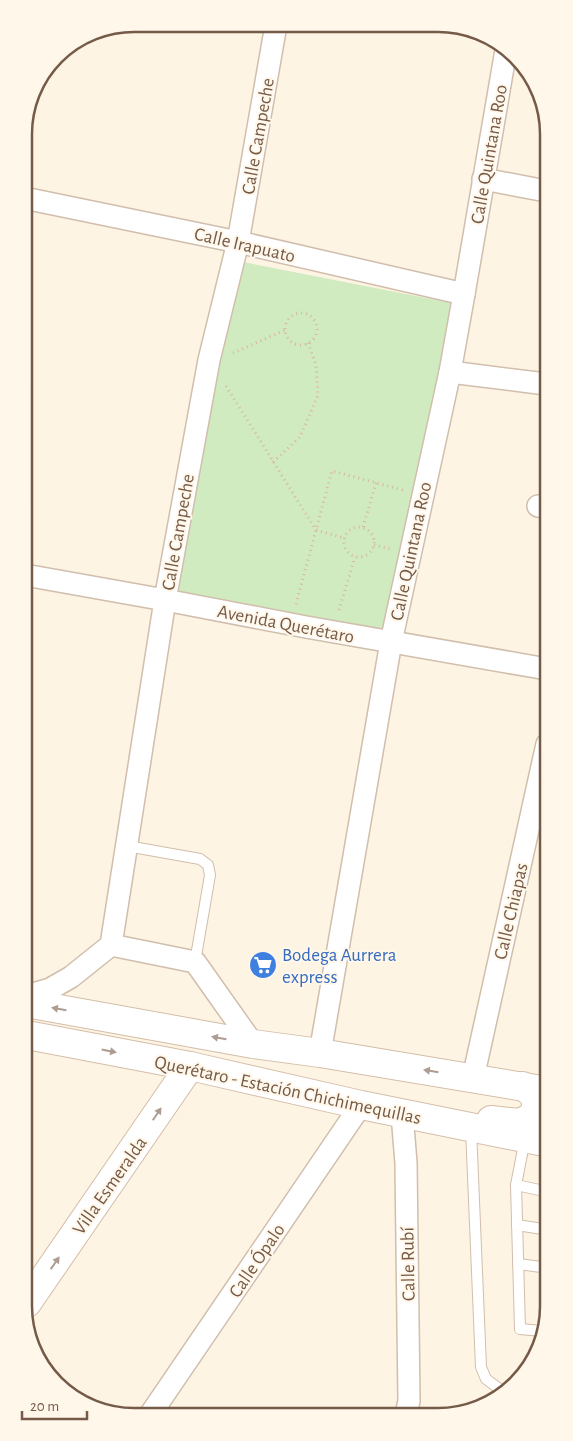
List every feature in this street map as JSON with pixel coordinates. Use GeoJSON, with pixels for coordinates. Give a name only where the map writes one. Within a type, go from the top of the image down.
{"type":"FeatureCollection","features":[{"type":"Feature","properties":{"kind":"main road","name":"Querétaro - Estación Chichimequillas"},"geometry":{"type":"LineString","coordinates":[[32,1004],[253,1044],[535,1088]]}},
{"type":"Feature","properties":{"kind":"main road","name":"Querétaro - Estación Chichimequillas"},"geometry":{"type":"LineString","coordinates":[[32,1036],[190,1066],[402,1114],[537,1141]]}},
{"type":"Feature","properties":{"kind":"main road","name":"Villa Esmeralda"},"geometry":{"type":"LineString","coordinates":[[32,1296],[190,1066]]}},
{"type":"Feature","properties":{"kind":"main road"},"geometry":{"type":"LineString","coordinates":[[278,1086],[472,1118],[520,1123],[533,1116],[536,1100],[532,1093],[535,1088]]}},
{"type":"Feature","properties":{"kind":"street","name":"Calle Campeche"},"geometry":{"type":"LineString","coordinates":[[111,945],[165,600],[209,360],[238,242],[275,33]]}},
{"type":"Feature","properties":{"kind":"street","name":"Calle Quintana Roo"},"geometry":{"type":"LineString","coordinates":[[320,1053],[391,642],[450,372],[505,57]]}},
{"type":"Feature","properties":{"kind":"street"},"geometry":{"type":"LineString","coordinates":[[484,179],[540,190]]}},
{"type":"Feature","properties":{"kind":"street","name":"Calle Irapuato"},"geometry":{"type":"LineString","coordinates":[[33,200],[238,242],[464,294]]}},
{"type":"Feature","properties":{"kind":"street"},"geometry":{"type":"LineString","coordinates":[[450,372],[540,383]]}},
{"type":"Feature","properties":{"kind":"street","name":"Avenida Querétaro"},"geometry":{"type":"LineString","coordinates":[[33,576],[540,668]]}},
{"type":"Feature","properties":{"kind":"street","name":"Calle Chiapas"},"geometry":{"type":"LineString","coordinates":[[473,1078],[540,776]]}},
{"type":"Feature","properties":{"kind":"street"},"geometry":{"type":"LineString","coordinates":[[32,994],[50,989],[72,977],[111,945],[195,962],[253,1044]]}},
{"type":"Feature","properties":{"kind":"street","name":"Calle Ópalo"},"geometry":{"type":"LineString","coordinates":[[155,1408],[361,1105]]}},
{"type":"Feature","properties":{"kind":"street","name":"Calle Rubí"},"geometry":{"type":"LineString","coordinates":[[402,1114],[406,1163],[409,1401],[407,1408]]}},
{"type":"Feature","properties":{"kind":"lane"},"geometry":{"type":"LineString","coordinates":[[127,846],[200,859],[208,865],[210,875],[195,962]]}},
{"type":"Feature","properties":{"kind":"lane"},"geometry":{"type":"LineString","coordinates":[[471,1128],[481,1367],[486,1380],[499,1389]]}},
{"type":"Feature","properties":{"kind":"lane"},"geometry":{"type":"LineString","coordinates":[[537,1141],[516,1186],[520,1329],[538,1331]]}},
{"type":"Feature","properties":{"kind":"lane"},"geometry":{"type":"LineString","coordinates":[[516,1186],[540,1190]]}},
{"type":"Feature","properties":{"kind":"lane"},"geometry":{"type":"LineString","coordinates":[[517,1225],[540,1229]]}},
{"type":"Feature","properties":{"kind":"lane"},"geometry":{"type":"LineString","coordinates":[[518,1264],[540,1267]]}},
{"type":"Feature","properties":{"kind":"path"},"geometry":{"type":"LineString","coordinates":[[300,314],[306,314],[311,318],[317,328],[313,339],[303,345],[291,341],[285,330],[289,319],[294,315],[300,314]]}},
{"type":"Feature","properties":{"kind":"path"},"geometry":{"type":"LineString","coordinates":[[230,354],[285,330]]}},
{"type":"Feature","properties":{"kind":"path"},"geometry":{"type":"LineString","coordinates":[[273,462],[300,437],[318,394],[316,365],[308,343]]}},
{"type":"Feature","properties":{"kind":"path"},"geometry":{"type":"LineString","coordinates":[[222,378],[316,530],[344,538]]}},
{"type":"Feature","properties":{"kind":"path"},"geometry":{"type":"LineString","coordinates":[[294,611],[332,471],[411,492]]}},
{"type":"Feature","properties":{"kind":"path"},"geometry":{"type":"LineString","coordinates":[[363,527],[376,483]]}},
{"type":"Feature","properties":{"kind":"path"},"geometry":{"type":"LineString","coordinates":[[363,527],[371,532],[374,545],[366,556],[355,557],[346,550],[344,538],[347,532],[353,528],[363,527]]}},
{"type":"Feature","properties":{"kind":"path"},"geometry":{"type":"LineString","coordinates":[[339,610],[355,557]]}},
{"type":"Feature","properties":{"kind":"green space"},"geometry":{"type":"Polygon","coordinates":[[[233,260],[457,304],[389,638],[168,597],[233,260]]]}},
{"type":"Feature","properties":{"kind":"place","name":"Bodega Aurrera express"},"geometry":{"type":"Point","coordinates":[263,965]}}]}
